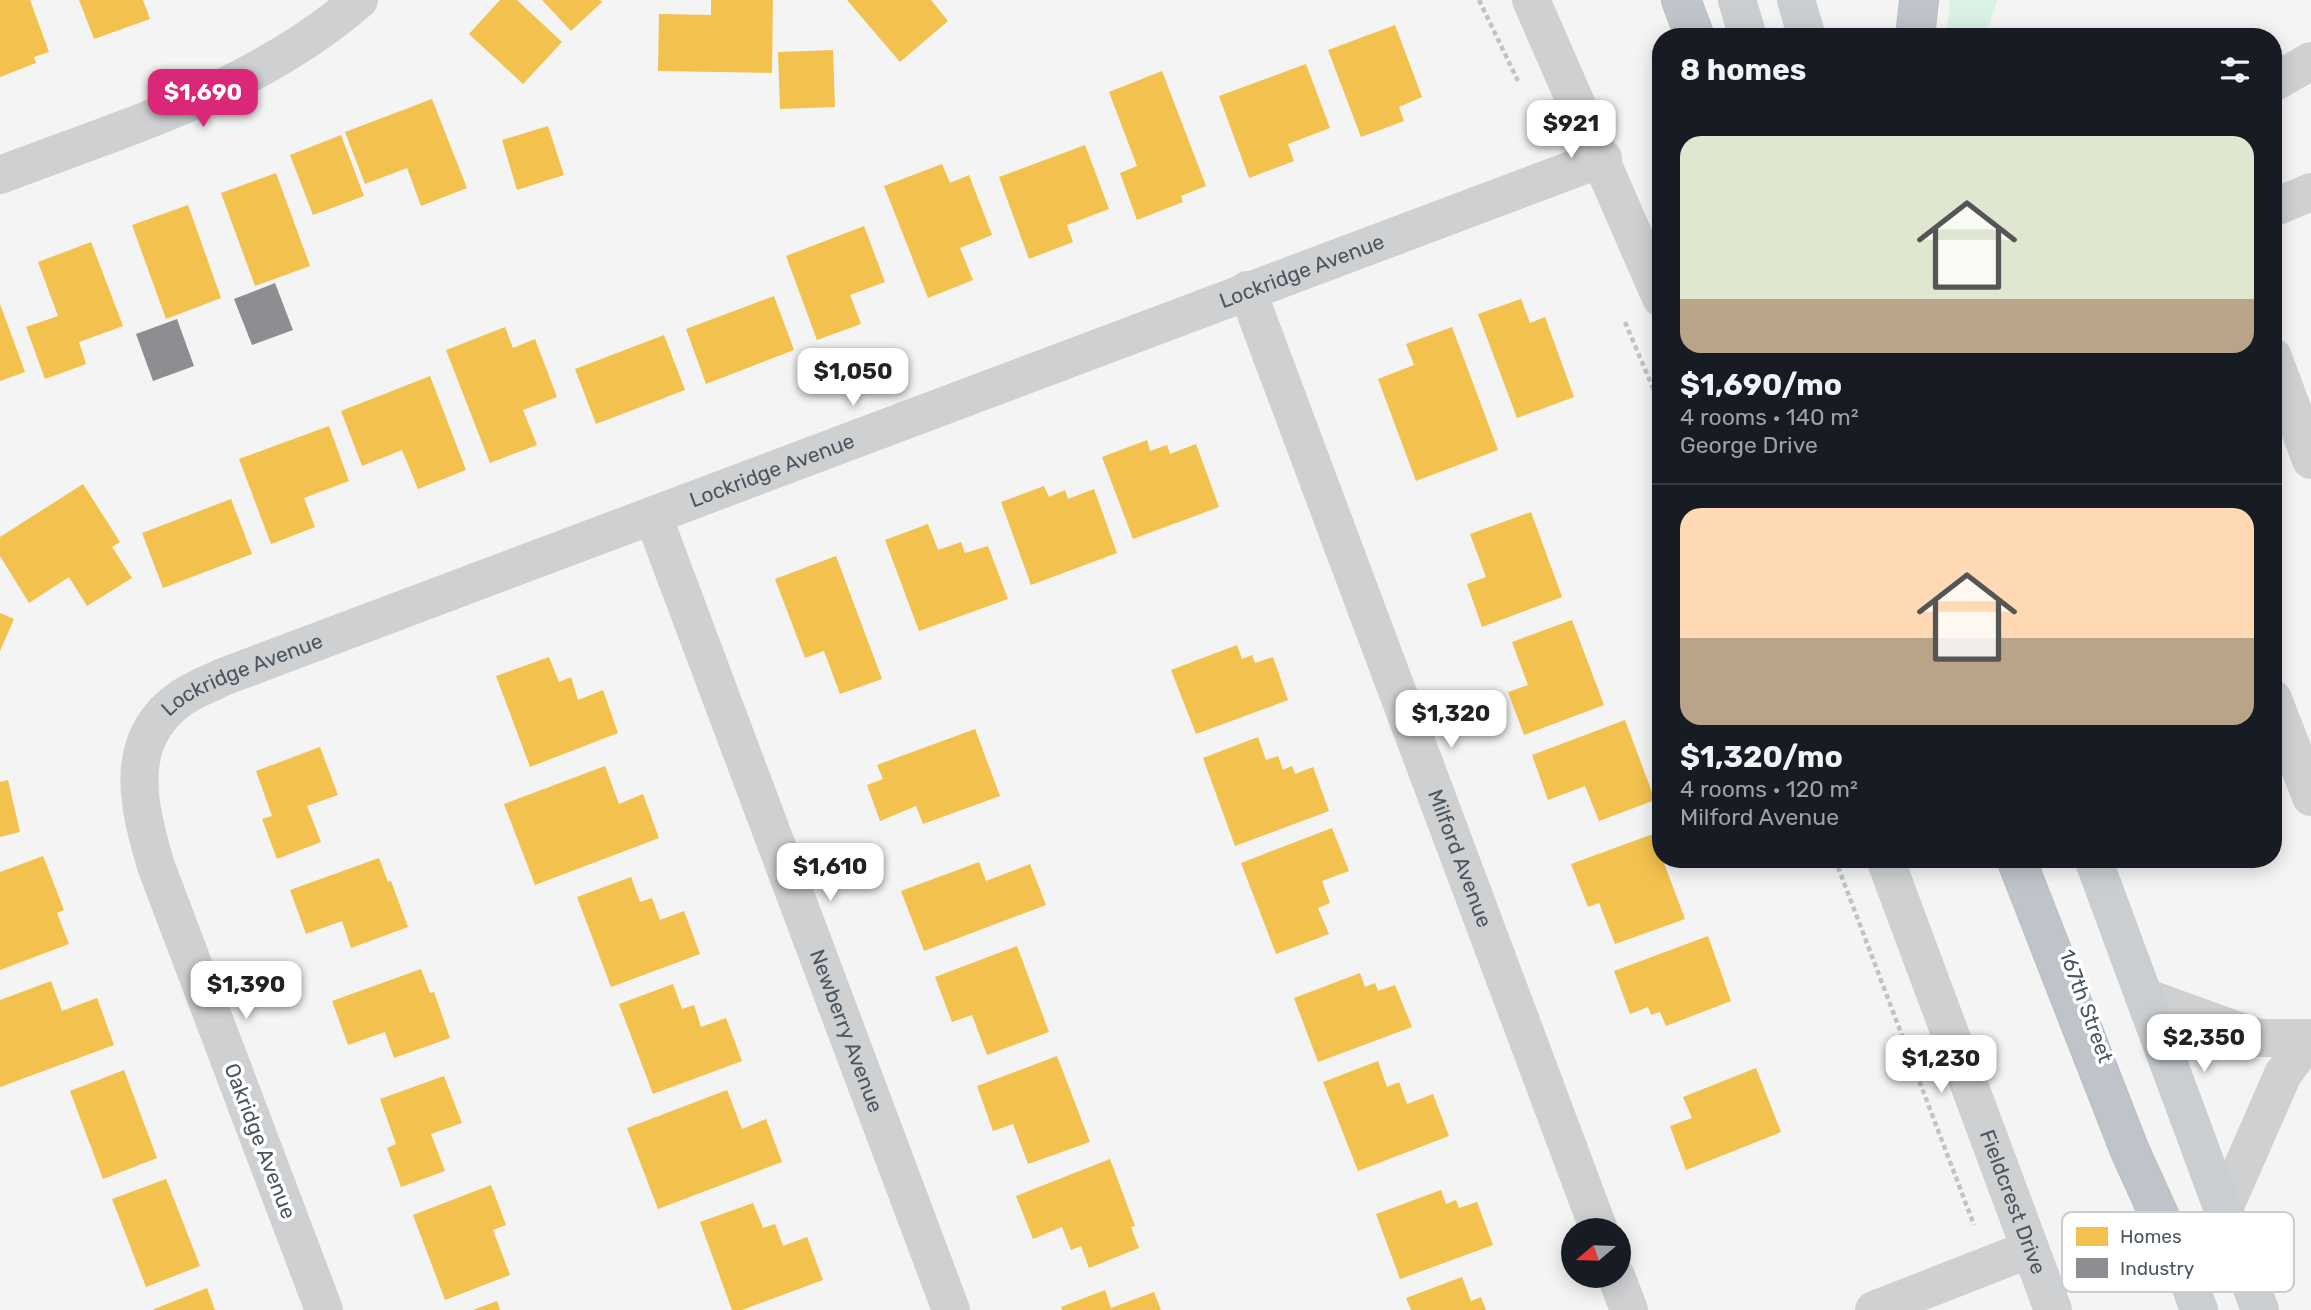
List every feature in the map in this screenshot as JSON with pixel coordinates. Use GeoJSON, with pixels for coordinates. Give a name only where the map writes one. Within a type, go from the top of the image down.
{"type":"FeatureCollection","features":[{"type":"Feature","properties":{"kind":"highway"},"geometry":{"type":"LineString","coordinates":[[1681,0],[1692,28]]}},
{"type":"Feature","properties":{"kind":"highway"},"geometry":{"type":"LineString","coordinates":[[1916,28],[1919,0]]}},
{"type":"Feature","properties":{"kind":"highway"},"geometry":{"type":"LineString","coordinates":[[2020,868],[2130,1151],[2158,1212]]}},
{"type":"Feature","properties":{"kind":"main road"},"geometry":{"type":"LineString","coordinates":[[1737,0],[1745,28]]}},
{"type":"Feature","properties":{"kind":"main road"},"geometry":{"type":"LineString","coordinates":[[1796,0],[1804,28]]}},
{"type":"Feature","properties":{"kind":"main road","name":"167th Street"},"geometry":{"type":"LineString","coordinates":[[2035,868],[2163,1212]]}},
{"type":"Feature","properties":{"kind":"main road"},"geometry":{"type":"LineString","coordinates":[[2096,868],[2223,1211]]}},
{"type":"Feature","properties":{"kind":"main road","name":"167th Street"},"geometry":{"type":"LineString","coordinates":[[2192,1292],[2199,1310]]}},
{"type":"Feature","properties":{"kind":"main road"},"geometry":{"type":"LineString","coordinates":[[2253,1292],[2260,1310]]}},
{"type":"Feature","properties":{"kind":"street"},"geometry":{"type":"LineString","coordinates":[[0,175],[214,94],[273,63],[359,0]]}},
{"type":"Feature","properties":{"kind":"street"},"geometry":{"type":"LineString","coordinates":[[1531,0],[1652,277]]}},
{"type":"Feature","properties":{"kind":"street"},"geometry":{"type":"LineString","coordinates":[[2282,78],[2311,61]]}},
{"type":"Feature","properties":{"kind":"street","name":"Lockridge Avenue"},"geometry":{"type":"LineString","coordinates":[[150,731],[179,699],[223,677],[1602,158]]}},
{"type":"Feature","properties":{"kind":"street"},"geometry":{"type":"LineString","coordinates":[[2282,204],[2311,192]]}},
{"type":"Feature","properties":{"kind":"street","name":"Milford Avenue"},"geometry":{"type":"LineString","coordinates":[[1247,290],[1595,1218]]}},
{"type":"Feature","properties":{"kind":"street"},"geometry":{"type":"LineString","coordinates":[[2282,381],[2311,460]]}},
{"type":"Feature","properties":{"kind":"street","name":"Newberry Avenue"},"geometry":{"type":"LineString","coordinates":[[653,516],[951,1310]]}},
{"type":"Feature","properties":{"kind":"street"},"geometry":{"type":"LineString","coordinates":[[2282,722],[2311,797]]}},
{"type":"Feature","properties":{"kind":"street","name":"Oakridge Avenue"},"geometry":{"type":"LineString","coordinates":[[150,731],[137,777],[141,815],[156,866],[324,1310]]}},
{"type":"Feature","properties":{"kind":"street","name":"Fieldcrest Drive"},"geometry":{"type":"LineString","coordinates":[[1888,868],[2053,1310]]}},
{"type":"Feature","properties":{"kind":"street"},"geometry":{"type":"LineString","coordinates":[[2144,997],[2258,1038],[2310,1038]]}},
{"type":"Feature","properties":{"kind":"street"},"geometry":{"type":"LineString","coordinates":[[2223,1211],[2283,1073],[2310,1038]]}},
{"type":"Feature","properties":{"kind":"street"},"geometry":{"type":"LineString","coordinates":[[1874,1310],[2031,1249]]}},
{"type":"Feature","properties":{"kind":"street"},"geometry":{"type":"LineString","coordinates":[[1621,1288],[1629,1310]]}},
{"type":"Feature","properties":{"kind":"path"},"geometry":{"type":"LineString","coordinates":[[1838,868],[1989,1267]]}},
{"type":"Feature","properties":{"kind":"green space"},"geometry":{"type":"Polygon","coordinates":[[[1950,0],[1997,0],[1988,28],[1947,28],[1950,0]]]}},
{"type":"Feature","properties":{"kind":"building: Homes"},"geometry":{"type":"Polygon","coordinates":[[[0,0],[30,0],[49,52],[34,57],[36,63],[0,77],[0,0]]]}},
{"type":"Feature","properties":{"kind":"building: Homes"},"geometry":{"type":"Polygon","coordinates":[[[79,0],[143,0],[150,19],[94,39],[79,0]]]}},
{"type":"Feature","properties":{"kind":"building: Homes"},"geometry":{"type":"Polygon","coordinates":[[[500,0],[517,0],[562,42],[523,84],[469,34],[500,0]]]}},
{"type":"Feature","properties":{"kind":"building: Homes"},"geometry":{"type":"Polygon","coordinates":[[[542,0],[600,0],[602,2],[571,31],[542,0]]]}},
{"type":"Feature","properties":{"kind":"building: Homes"},"geometry":{"type":"Polygon","coordinates":[[[711,0],[773,0],[772,73],[658,71],[659,14],[711,15],[711,0]]]}},
{"type":"Feature","properties":{"kind":"building: Homes"},"geometry":{"type":"Polygon","coordinates":[[[847,0],[931,0],[948,21],[900,62],[847,0]]]}},
{"type":"Feature","properties":{"kind":"building: Homes"},"geometry":{"type":"Polygon","coordinates":[[[1395,25],[1422,97],[1399,107],[1404,121],[1361,137],[1328,50],[1395,25]]]}},
{"type":"Feature","properties":{"kind":"building: Homes"},"geometry":{"type":"Polygon","coordinates":[[[833,50],[835,107],[780,109],[778,52],[833,50]]]}},
{"type":"Feature","properties":{"kind":"building: Homes"},"geometry":{"type":"Polygon","coordinates":[[[1306,64],[1330,128],[1288,144],[1294,161],[1249,178],[1219,96],[1306,64]]]}},
{"type":"Feature","properties":{"kind":"building: Homes"},"geometry":{"type":"Polygon","coordinates":[[[1162,71],[1206,186],[1181,196],[1183,202],[1137,220],[1120,173],[1137,166],[1109,92],[1162,71]]]}},
{"type":"Feature","properties":{"kind":"building: Homes"},"geometry":{"type":"Polygon","coordinates":[[[432,99],[467,188],[421,206],[407,168],[365,184],[345,132],[432,99]]]}},
{"type":"Feature","properties":{"kind":"building: Homes"},"geometry":{"type":"Polygon","coordinates":[[[548,126],[564,175],[517,190],[502,140],[548,126]]]}},
{"type":"Feature","properties":{"kind":"building: Homes"},"geometry":{"type":"Polygon","coordinates":[[[341,135],[364,196],[313,215],[290,155],[341,135]]]}},
{"type":"Feature","properties":{"kind":"building: Homes"},"geometry":{"type":"Polygon","coordinates":[[[1085,145],[1109,209],[1067,225],[1073,242],[1029,259],[999,177],[1085,145]]]}},
{"type":"Feature","properties":{"kind":"building: Homes"},"geometry":{"type":"Polygon","coordinates":[[[942,164],[950,183],[969,175],[992,235],[960,248],[973,280],[928,298],[884,186],[942,164]]]}},
{"type":"Feature","properties":{"kind":"building: Homes"},"geometry":{"type":"Polygon","coordinates":[[[276,173],[310,266],[255,286],[221,193],[276,173]]]}},
{"type":"Feature","properties":{"kind":"building: Homes"},"geometry":{"type":"Polygon","coordinates":[[[188,205],[221,298],[166,319],[132,225],[188,205]]]}},
{"type":"Feature","properties":{"kind":"building: Homes"},"geometry":{"type":"Polygon","coordinates":[[[864,226],[885,282],[850,295],[861,324],[817,340],[786,256],[864,226]]]}},
{"type":"Feature","properties":{"kind":"building: Homes"},"geometry":{"type":"Polygon","coordinates":[[[91,242],[123,326],[79,342],[86,364],[45,379],[26,327],[58,316],[38,262],[91,242]]]}},
{"type":"Feature","properties":{"kind":"building: Homes"},"geometry":{"type":"Polygon","coordinates":[[[774,296],[794,350],[706,384],[686,329],[774,296]]]}},
{"type":"Feature","properties":{"kind":"building: Homes"},"geometry":{"type":"Polygon","coordinates":[[[1521,299],[1530,323],[1545,317],[1574,397],[1517,418],[1478,314],[1521,299]]]}},
{"type":"Feature","properties":{"kind":"building: Homes"},"geometry":{"type":"Polygon","coordinates":[[[0,304],[25,372],[0,381],[0,304]]]}},
{"type":"Feature","properties":{"kind":"building: Homes"},"geometry":{"type":"Polygon","coordinates":[[[505,327],[513,348],[535,339],[557,397],[523,410],[537,445],[490,463],[446,350],[505,327]]]}},
{"type":"Feature","properties":{"kind":"building: Homes"},"geometry":{"type":"Polygon","coordinates":[[[1452,327],[1498,450],[1416,481],[1378,379],[1414,365],[1406,344],[1452,327]]]}},
{"type":"Feature","properties":{"kind":"building: Homes"},"geometry":{"type":"Polygon","coordinates":[[[664,335],[685,390],[596,424],[575,369],[664,335]]]}},
{"type":"Feature","properties":{"kind":"building: Homes"},"geometry":{"type":"Polygon","coordinates":[[[430,376],[466,470],[418,489],[402,450],[362,466],[341,411],[430,376]]]}},
{"type":"Feature","properties":{"kind":"building: Homes"},"geometry":{"type":"Polygon","coordinates":[[[329,426],[349,481],[304,498],[315,527],[271,544],[239,459],[329,426]]]}},
{"type":"Feature","properties":{"kind":"building: Homes"},"geometry":{"type":"Polygon","coordinates":[[[1147,440],[1150,451],[1167,445],[1170,454],[1196,444],[1219,507],[1133,539],[1102,457],[1147,440]]]}},
{"type":"Feature","properties":{"kind":"building: Homes"},"geometry":{"type":"Polygon","coordinates":[[[83,484],[120,542],[112,547],[132,578],[87,606],[69,577],[29,603],[0,556],[0,537],[83,484]]]}},
{"type":"Feature","properties":{"kind":"building: Homes"},"geometry":{"type":"Polygon","coordinates":[[[1044,486],[1049,497],[1065,490],[1068,499],[1094,489],[1117,553],[1031,585],[1001,502],[1044,486]]]}},
{"type":"Feature","properties":{"kind":"building: Homes"},"geometry":{"type":"Polygon","coordinates":[[[231,499],[252,554],[163,588],[142,533],[231,499]]]}},
{"type":"Feature","properties":{"kind":"building: Homes"},"geometry":{"type":"Polygon","coordinates":[[[1531,512],[1562,597],[1482,627],[1467,584],[1486,577],[1470,534],[1531,512]]]}},
{"type":"Feature","properties":{"kind":"building: Homes"},"geometry":{"type":"Polygon","coordinates":[[[928,524],[938,550],[961,542],[965,553],[988,546],[1008,599],[919,631],[885,540],[928,524]]]}},
{"type":"Feature","properties":{"kind":"building: Homes"},"geometry":{"type":"Polygon","coordinates":[[[836,556],[882,679],[840,694],[824,651],[805,658],[775,579],[836,556]]]}},
{"type":"Feature","properties":{"kind":"building: Homes"},"geometry":{"type":"Polygon","coordinates":[[[0,613],[14,619],[0,651],[0,613]]]}},
{"type":"Feature","properties":{"kind":"building: Homes"},"geometry":{"type":"Polygon","coordinates":[[[1572,620],[1604,705],[1524,735],[1508,692],[1528,685],[1512,642],[1572,620]]]}},
{"type":"Feature","properties":{"kind":"building: Homes"},"geometry":{"type":"Polygon","coordinates":[[[1237,645],[1242,659],[1252,655],[1255,663],[1273,657],[1288,700],[1196,734],[1171,670],[1237,645]]]}},
{"type":"Feature","properties":{"kind":"building: Homes"},"geometry":{"type":"Polygon","coordinates":[[[549,657],[559,682],[571,677],[578,700],[603,690],[618,733],[530,767],[496,676],[549,657]]]}},
{"type":"Feature","properties":{"kind":"building: Homes"},"geometry":{"type":"Polygon","coordinates":[[[1625,720],[1652,792],[1652,801],[1599,821],[1585,786],[1548,800],[1532,755],[1625,720]]]}},
{"type":"Feature","properties":{"kind":"building: Homes"},"geometry":{"type":"Polygon","coordinates":[[[975,729],[1000,796],[923,824],[916,806],[880,821],[867,785],[883,779],[877,765],[975,729]]]}},
{"type":"Feature","properties":{"kind":"building: Homes"},"geometry":{"type":"Polygon","coordinates":[[[1258,737],[1266,760],[1278,756],[1283,770],[1292,766],[1295,774],[1313,767],[1329,811],[1235,846],[1203,758],[1258,737]]]}},
{"type":"Feature","properties":{"kind":"building: Homes"},"geometry":{"type":"Polygon","coordinates":[[[320,747],[338,795],[307,806],[321,842],[277,859],[262,819],[272,816],[256,771],[320,747]]]}},
{"type":"Feature","properties":{"kind":"building: Homes"},"geometry":{"type":"Polygon","coordinates":[[[605,766],[619,804],[643,794],[659,838],[535,885],[504,804],[605,766]]]}},
{"type":"Feature","properties":{"kind":"building: Homes"},"geometry":{"type":"Polygon","coordinates":[[[8,780],[20,832],[0,837],[0,782],[8,780]]]}},
{"type":"Feature","properties":{"kind":"building: Homes"},"geometry":{"type":"Polygon","coordinates":[[[1332,828],[1349,871],[1322,881],[1330,903],[1318,908],[1329,934],[1276,954],[1241,863],[1332,828]]]}},
{"type":"Feature","properties":{"kind":"building: Homes"},"geometry":{"type":"Polygon","coordinates":[[[1652,834],[1652,868],[1666,868],[1685,919],[1615,944],[1599,903],[1588,907],[1571,864],[1652,834]]]}},
{"type":"Feature","properties":{"kind":"building: Homes"},"geometry":{"type":"Polygon","coordinates":[[[43,856],[64,910],[57,913],[69,944],[0,970],[0,872],[43,856]]]}},
{"type":"Feature","properties":{"kind":"building: Homes"},"geometry":{"type":"Polygon","coordinates":[[[379,858],[388,882],[391,881],[408,927],[351,948],[342,921],[306,934],[290,890],[379,858]]]}},
{"type":"Feature","properties":{"kind":"building: Homes"},"geometry":{"type":"Polygon","coordinates":[[[979,862],[986,881],[1030,864],[1046,905],[924,951],[901,891],[979,862]]]}},
{"type":"Feature","properties":{"kind":"building: Homes"},"geometry":{"type":"Polygon","coordinates":[[[631,877],[640,902],[652,898],[660,920],[684,911],[700,954],[611,987],[577,897],[631,877]]]}},
{"type":"Feature","properties":{"kind":"building: Homes"},"geometry":{"type":"Polygon","coordinates":[[[1708,936],[1731,1001],[1666,1026],[1660,1012],[1651,1015],[1648,1007],[1630,1014],[1614,971],[1708,936]]]}},
{"type":"Feature","properties":{"kind":"building: Homes"},"geometry":{"type":"Polygon","coordinates":[[[1017,946],[1049,1032],[987,1055],[972,1015],[952,1022],[935,977],[1017,946]]]}},
{"type":"Feature","properties":{"kind":"building: Homes"},"geometry":{"type":"Polygon","coordinates":[[[421,969],[430,993],[434,992],[450,1038],[394,1058],[385,1032],[348,1045],[332,1001],[421,969]]]}},
{"type":"Feature","properties":{"kind":"building: Homes"},"geometry":{"type":"Polygon","coordinates":[[[1360,973],[1365,987],[1375,983],[1378,991],[1395,985],[1412,1027],[1318,1062],[1294,998],[1360,973]]]}},
{"type":"Feature","properties":{"kind":"building: Homes"},"geometry":{"type":"Polygon","coordinates":[[[51,981],[62,1011],[97,998],[114,1045],[0,1087],[0,1000],[51,981]]]}},
{"type":"Feature","properties":{"kind":"building: Homes"},"geometry":{"type":"Polygon","coordinates":[[[673,984],[682,1009],[694,1005],[701,1027],[726,1018],[742,1061],[653,1094],[619,1004],[673,984]]]}},
{"type":"Feature","properties":{"kind":"building: Homes"},"geometry":{"type":"Polygon","coordinates":[[[1057,1056],[1090,1142],[1028,1164],[1013,1124],[993,1131],[977,1086],[1057,1056]]]}},
{"type":"Feature","properties":{"kind":"building: Homes"},"geometry":{"type":"Polygon","coordinates":[[[1378,1061],[1387,1087],[1399,1082],[1407,1104],[1433,1094],[1449,1136],[1358,1171],[1323,1082],[1378,1061]]]}},
{"type":"Feature","properties":{"kind":"building: Homes"},"geometry":{"type":"Polygon","coordinates":[[[1756,1068],[1781,1132],[1686,1170],[1670,1126],[1692,1118],[1683,1097],[1756,1068]]]}},
{"type":"Feature","properties":{"kind":"building: Homes"},"geometry":{"type":"Polygon","coordinates":[[[124,1070],[157,1158],[103,1179],[70,1091],[124,1070]]]}},
{"type":"Feature","properties":{"kind":"building: Homes"},"geometry":{"type":"Polygon","coordinates":[[[444,1076],[462,1123],[431,1134],[445,1171],[401,1187],[387,1148],[396,1144],[380,1099],[444,1076]]]}},
{"type":"Feature","properties":{"kind":"building: Homes"},"geometry":{"type":"Polygon","coordinates":[[[727,1090],[742,1129],[766,1119],[782,1162],[658,1209],[627,1128],[727,1090]]]}},
{"type":"Feature","properties":{"kind":"building: Homes"},"geometry":{"type":"Polygon","coordinates":[[[1110,1159],[1135,1226],[1131,1227],[1139,1248],[1089,1268],[1081,1246],[1071,1250],[1062,1227],[1033,1239],[1016,1196],[1110,1159]]]}},
{"type":"Feature","properties":{"kind":"building: Homes"},"geometry":{"type":"Polygon","coordinates":[[[166,1179],[200,1266],[146,1287],[112,1199],[166,1179]]]}},
{"type":"Feature","properties":{"kind":"building: Homes"},"geometry":{"type":"Polygon","coordinates":[[[491,1185],[506,1225],[493,1230],[510,1275],[445,1300],[413,1215],[491,1185]]]}},
{"type":"Feature","properties":{"kind":"building: Homes"},"geometry":{"type":"Polygon","coordinates":[[[1441,1190],[1446,1204],[1456,1200],[1459,1208],[1477,1202],[1493,1245],[1400,1279],[1376,1214],[1441,1190]]]}},
{"type":"Feature","properties":{"kind":"building: Homes"},"geometry":{"type":"Polygon","coordinates":[[[753,1203],[763,1228],[775,1224],[783,1246],[807,1237],[823,1280],[742,1310],[732,1310],[700,1222],[753,1203]]]}},
{"type":"Feature","properties":{"kind":"building: Homes"},"geometry":{"type":"Polygon","coordinates":[[[1462,1277],[1471,1301],[1481,1297],[1486,1310],[1411,1310],[1406,1298],[1462,1277]]]}},
{"type":"Feature","properties":{"kind":"building: Homes"},"geometry":{"type":"Polygon","coordinates":[[[207,1288],[215,1310],[152,1310],[207,1288]]]}},
{"type":"Feature","properties":{"kind":"building: Homes"},"geometry":{"type":"Polygon","coordinates":[[[1105,1290],[1111,1308],[1154,1292],[1161,1310],[1062,1310],[1061,1307],[1105,1290]]]}},
{"type":"Feature","properties":{"kind":"building: Homes"},"geometry":{"type":"Polygon","coordinates":[[[497,1301],[500,1310],[473,1310],[497,1301]]]}},
{"type":"Feature","properties":{"kind":"building: Industry"},"geometry":{"type":"Polygon","coordinates":[[[275,283],[293,330],[252,345],[234,299],[275,283]]]}},
{"type":"Feature","properties":{"kind":"building: Industry"},"geometry":{"type":"Polygon","coordinates":[[[177,319],[194,366],[153,381],[136,334],[177,319]]]}}]}
